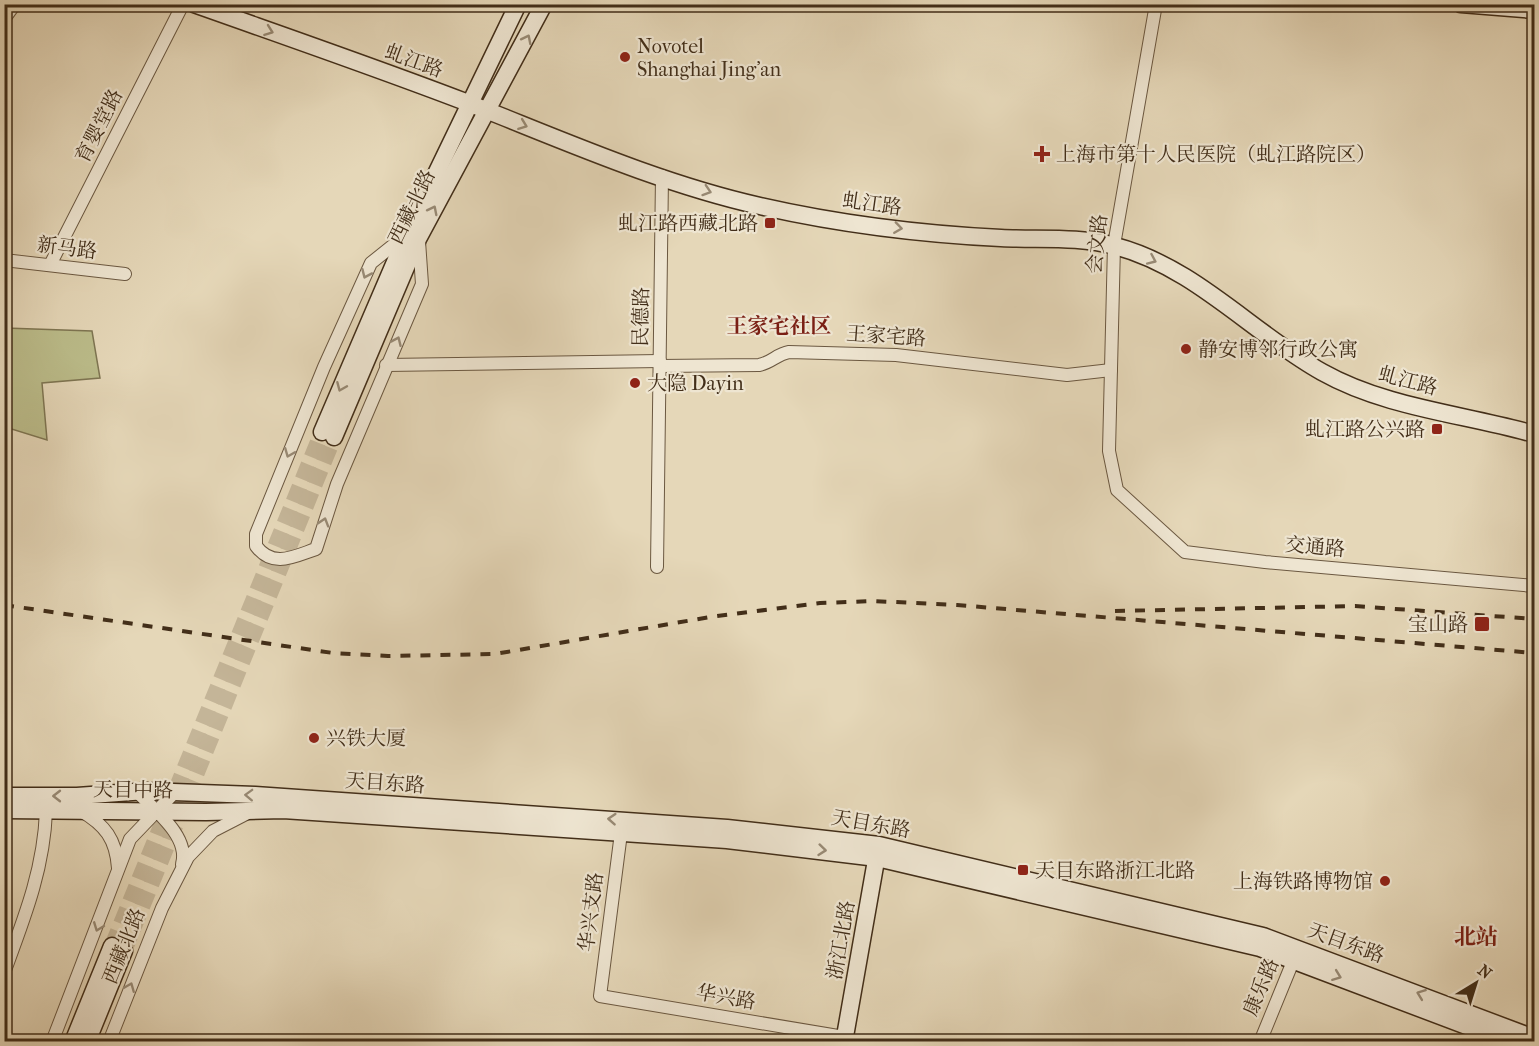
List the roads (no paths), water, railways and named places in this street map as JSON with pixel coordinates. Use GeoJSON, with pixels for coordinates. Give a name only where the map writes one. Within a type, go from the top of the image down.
{"type":"FeatureCollection","features":[{"type":"Feature","properties":{"kind":"main road","name":"虬江路"},"geometry":{"type":"LineString","coordinates":[[194,4],[727,198],[809,216],[923,232],[1082,241],[1114,245],[1177,272],[1296,357],[1344,383],[1398,401],[1534,434]]}},
{"type":"Feature","properties":{"kind":"main road","name":"西藏北路"},"geometry":{"type":"LineString","coordinates":[[328,434],[469,104],[518,4]]}},
{"type":"Feature","properties":{"kind":"main road","name":"西藏北路"},"geometry":{"type":"LineString","coordinates":[[413,236],[487,111],[544,4]]}},
{"type":"Feature","properties":{"kind":"main road"},"geometry":{"type":"LineString","coordinates":[[1461,4],[1534,10]]}},
{"type":"Feature","properties":{"kind":"main road","name":"天目中路"},"geometry":{"type":"LineString","coordinates":[[4,796],[77,796],[136,791],[174,792]]}},
{"type":"Feature","properties":{"kind":"main road","name":"天目东路"},"geometry":{"type":"LineString","coordinates":[[174,792],[669,823],[834,838],[878,851],[1263,936],[1296,954],[1509,1041]]}},
{"type":"Feature","properties":{"kind":"main road","name":"天目中路"},"geometry":{"type":"LineString","coordinates":[[4,810],[214,812],[261,809]]}},
{"type":"Feature","properties":{"kind":"main road","name":"天目东路"},"geometry":{"type":"LineString","coordinates":[[261,809],[878,851]]}},
{"type":"Feature","properties":{"kind":"main road","name":"浙江北路"},"geometry":{"type":"LineString","coordinates":[[844,1039],[878,851]]}},
{"type":"Feature","properties":{"kind":"main road","name":"西藏北路"},"geometry":{"type":"LineString","coordinates":[[73,1041],[118,949],[87,1041]]}},
{"type":"Feature","properties":{"kind":"main road","name":"天目东路"},"geometry":{"type":"LineString","coordinates":[[1296,954],[1534,1038]]}},
{"type":"Feature","properties":{"kind":"street"},"geometry":{"type":"LineString","coordinates":[[4,19],[15,4]]}},
{"type":"Feature","properties":{"kind":"street","name":"育婴堂路"},"geometry":{"type":"LineString","coordinates":[[50,265],[183,4]]}},
{"type":"Feature","properties":{"kind":"street","name":"会文路"},"geometry":{"type":"LineString","coordinates":[[1116,490],[1109,451],[1114,245],[1156,4]]}},
{"type":"Feature","properties":{"kind":"street","name":"民德路"},"geometry":{"type":"LineString","coordinates":[[657,567],[662,176]]}},
{"type":"Feature","properties":{"kind":"street"},"geometry":{"type":"LineString","coordinates":[[413,236],[422,284],[386,365],[337,484],[316,549],[282,561],[266,555],[256,546],[256,534],[324,367],[371,263],[413,236]]}},
{"type":"Feature","properties":{"kind":"street","name":"新马路"},"geometry":{"type":"LineString","coordinates":[[4,260],[125,274]]}},
{"type":"Feature","properties":{"kind":"street","name":"王家宅路"},"geometry":{"type":"LineString","coordinates":[[386,365],[759,364],[770,362],[779,355],[789,352],[853,352],[1054,374],[1111,370]]}},
{"type":"Feature","properties":{"kind":"street","name":"交通路"},"geometry":{"type":"LineString","coordinates":[[1116,490],[1185,552],[1265,562],[1534,586]]}},
{"type":"Feature","properties":{"kind":"street"},"geometry":{"type":"LineString","coordinates":[[136,791],[172,830],[183,848],[181,868]]}},
{"type":"Feature","properties":{"kind":"street","name":"西藏北路"},"geometry":{"type":"LineString","coordinates":[[52,1041],[127,845],[174,792]]}},
{"type":"Feature","properties":{"kind":"street","name":"西藏北路"},"geometry":{"type":"LineString","coordinates":[[109,1041],[162,908],[181,868],[195,847],[213,831],[261,809]]}},
{"type":"Feature","properties":{"kind":"street"},"geometry":{"type":"LineString","coordinates":[[4,973],[36,884],[44,850],[46,811]]}},
{"type":"Feature","properties":{"kind":"street"},"geometry":{"type":"LineString","coordinates":[[81,811],[104,826],[110,834],[118,872]]}},
{"type":"Feature","properties":{"kind":"street"},"geometry":{"type":"LineString","coordinates":[[138,830],[155,823],[172,830]]}},
{"type":"Feature","properties":{"kind":"street","name":"华兴支路"},"geometry":{"type":"LineString","coordinates":[[600,996],[621,833]]}},
{"type":"Feature","properties":{"kind":"street","name":"康乐路"},"geometry":{"type":"LineString","coordinates":[[1260,1041],[1296,954]]}},
{"type":"Feature","properties":{"kind":"street","name":"华兴路"},"geometry":{"type":"LineString","coordinates":[[600,996],[844,1039]]}},
{"type":"Feature","properties":{"kind":"tunnel"},"geometry":{"type":"LineString","coordinates":[[112,946],[322,432]]}},
{"type":"Feature","properties":{"kind":"tunnel"},"geometry":{"type":"LineString","coordinates":[[124,951],[334,437]]}},
{"type":"Feature","properties":{"kind":"railway"},"geometry":{"type":"LineString","coordinates":[[4,605],[333,653],[388,656],[495,654],[710,617],[820,603],[873,601],[957,605],[1534,653]]}},
{"type":"Feature","properties":{"kind":"railway"},"geometry":{"type":"LineString","coordinates":[[1115,611],[1355,606],[1534,619]]}},
{"type":"Feature","properties":{"kind":"place","name":"Novotel Shanghai Jing'an"},"geometry":{"type":"Point","coordinates":[625,57]}},
{"type":"Feature","properties":{"kind":"place","name":"上海市第十人民医院（虬江路院区）"},"geometry":{"type":"Point","coordinates":[1042,154]}},
{"type":"Feature","properties":{"kind":"place","name":"虬江路西藏北路"},"geometry":{"type":"Point","coordinates":[770,223]}},
{"type":"Feature","properties":{"kind":"place","name":"静安博邻行政公寓"},"geometry":{"type":"Point","coordinates":[1186,349]}},
{"type":"Feature","properties":{"kind":"place","name":"大隐 Dayin"},"geometry":{"type":"Point","coordinates":[635,383]}},
{"type":"Feature","properties":{"kind":"place","name":"虬江路公兴路"},"geometry":{"type":"Point","coordinates":[1437,429]}},
{"type":"Feature","properties":{"kind":"place","name":"宝山路"},"geometry":{"type":"Point","coordinates":[1482,624]}},
{"type":"Feature","properties":{"kind":"place","name":"兴铁大厦"},"geometry":{"type":"Point","coordinates":[314,738]}},
{"type":"Feature","properties":{"kind":"place","name":"天目东路浙江北路"},"geometry":{"type":"Point","coordinates":[1023,870]}},
{"type":"Feature","properties":{"kind":"place","name":"上海铁路博物馆"},"geometry":{"type":"Point","coordinates":[1385,881]}},
{"type":"Feature","properties":{"kind":"district","name":"王家宅社区"},"geometry":{"type":"Point","coordinates":[779,326]}},
{"type":"Feature","properties":{"kind":"district","name":"北站"},"geometry":{"type":"Point","coordinates":[1476,937]}}]}
